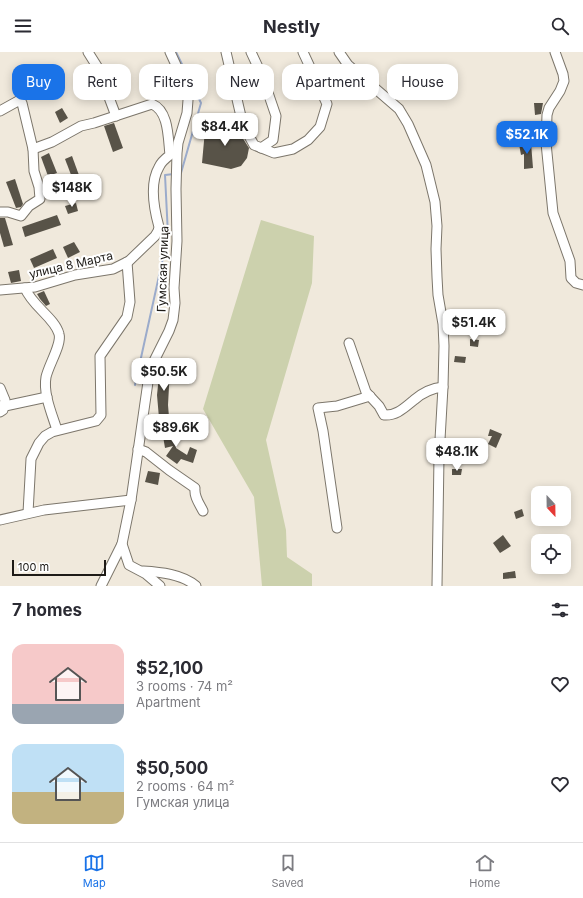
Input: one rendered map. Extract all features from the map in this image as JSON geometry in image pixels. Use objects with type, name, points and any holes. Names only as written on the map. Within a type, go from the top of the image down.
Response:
[{"type":"street","points":[[33,149],[52,142],[81,126],[116,116],[98,68],[88,52]]},
{"type":"street","name":"Гумская улица","points":[[122,544],[131,500],[152,363],[169,331],[173,320],[175,302],[177,153],[178,143],[187,113],[188,100],[186,87],[170,52]]},
{"type":"street","points":[[226,52],[242,125],[254,145],[274,153],[293,149],[308,140],[320,127],[327,104],[303,52]]},
{"type":"street","points":[[252,52],[276,116],[273,140],[261,148]]},
{"type":"street","points":[[339,52],[348,66],[399,110],[408,124],[426,165],[435,202],[437,226],[436,249],[438,295],[443,324],[443,387],[439,457],[437,586]]},
{"type":"street","points":[[555,52],[564,81],[560,91],[549,108],[547,115],[546,143],[553,213],[570,261],[571,278],[576,283],[583,285]]},
{"type":"street","points":[[0,111],[18,101],[22,103],[33,149],[34,171],[39,187],[40,199],[29,206],[20,216],[8,212],[0,212]]},
{"type":"street","name":"улица 8 Марта","points":[[0,290],[46,285],[75,275],[105,271],[127,262],[155,236],[159,227],[154,199],[154,185],[158,167],[170,155],[166,124],[162,112],[158,106],[152,104],[116,116]]},
{"type":"street","points":[[28,513],[31,459],[39,443],[45,436],[57,430],[96,421],[100,415],[100,356],[127,318],[130,302],[127,262]]},
{"type":"street","points":[[25,288],[29,298],[56,327],[60,336],[60,341],[46,379],[47,397],[57,430]]},
{"type":"street","points":[[349,343],[366,392],[384,415],[396,414],[425,393],[443,387]]},
{"type":"street","points":[[0,388],[5,400],[2,409]]},
{"type":"street","points":[[337,528],[323,431],[318,408],[337,406],[370,396]]},
{"type":"street","points":[[2,409],[47,397]]},
{"type":"street","points":[[138,449],[146,452],[195,488],[196,499],[203,511]]},
{"type":"street","points":[[0,520],[44,510],[131,500]]},
{"type":"street","points":[[101,586],[122,544]]},
{"type":"street","points":[[122,544],[130,565]]},
{"type":"street","points":[[112,562],[122,562],[130,565],[140,570],[160,586]]},
{"type":"street","points":[[140,570],[164,573],[182,578],[192,582],[196,586]]},
{"type":"green space","points":[[261,220],[314,236],[312,283],[266,440],[286,530],[287,557],[312,574],[312,586],[262,586],[254,497],[203,409]]},
{"type":"building","points":[[534,103],[543,103],[541,114],[535,115]]},
{"type":"building","points":[[62,108],[68,118],[60,123],[55,112]]},
{"type":"building","points":[[221,122],[237,124],[242,137],[249,148],[247,158],[241,166],[231,169],[202,163],[205,130],[220,131]]},
{"type":"building","points":[[114,123],[123,148],[113,152],[104,126]]},
{"type":"building","points":[[531,143],[533,168],[524,169],[524,154],[521,155],[519,144]]},
{"type":"building","points":[[49,153],[57,173],[48,176],[41,157]]},
{"type":"building","points":[[72,156],[80,178],[73,180],[65,159]]},
{"type":"building","points":[[15,179],[23,204],[21,207],[16,208],[6,182]]},
{"type":"building","points":[[76,203],[78,211],[68,214],[65,206]]},
{"type":"building","points":[[57,215],[61,225],[25,237],[22,227]]},
{"type":"building","points":[[0,218],[5,218],[13,245],[4,247],[0,233]]},
{"type":"building","points":[[74,242],[80,252],[68,258],[63,247]]},
{"type":"building","points":[[53,249],[57,258],[34,268],[30,259]]},
{"type":"building","points":[[19,270],[21,281],[11,283],[8,272]]},
{"type":"building","points":[[44,291],[50,304],[46,306],[37,294]]},
{"type":"building","points":[[470,339],[479,340],[478,347],[470,346]]},
{"type":"building","points":[[455,356],[466,357],[465,363],[454,362]]},
{"type":"building","points":[[160,367],[170,368],[168,405],[169,417],[159,418],[157,395]]},
{"type":"building","points":[[169,426],[170,439],[175,438],[176,448],[187,455],[190,447],[197,450],[193,463],[181,459],[177,464],[166,456],[173,446],[165,448],[163,436],[160,436],[159,428]]},
{"type":"building","points":[[490,429],[502,434],[496,448],[488,444],[492,436],[488,436]]},
{"type":"building","points":[[452,469],[462,469],[461,475],[452,475]]},
{"type":"building","points":[[148,471],[160,473],[158,485],[145,482]]},
{"type":"building","points":[[522,509],[524,516],[516,519],[514,512]]},
{"type":"building","points":[[503,535],[511,546],[500,553],[493,543]]},
{"type":"building","points":[[515,571],[516,578],[503,579],[503,573]]},
{"type":"waterway","points":[[176,52],[201,103],[181,173],[178,173]]},
{"type":"waterway","points":[[135,385],[168,235],[165,175],[174,174]]}]
